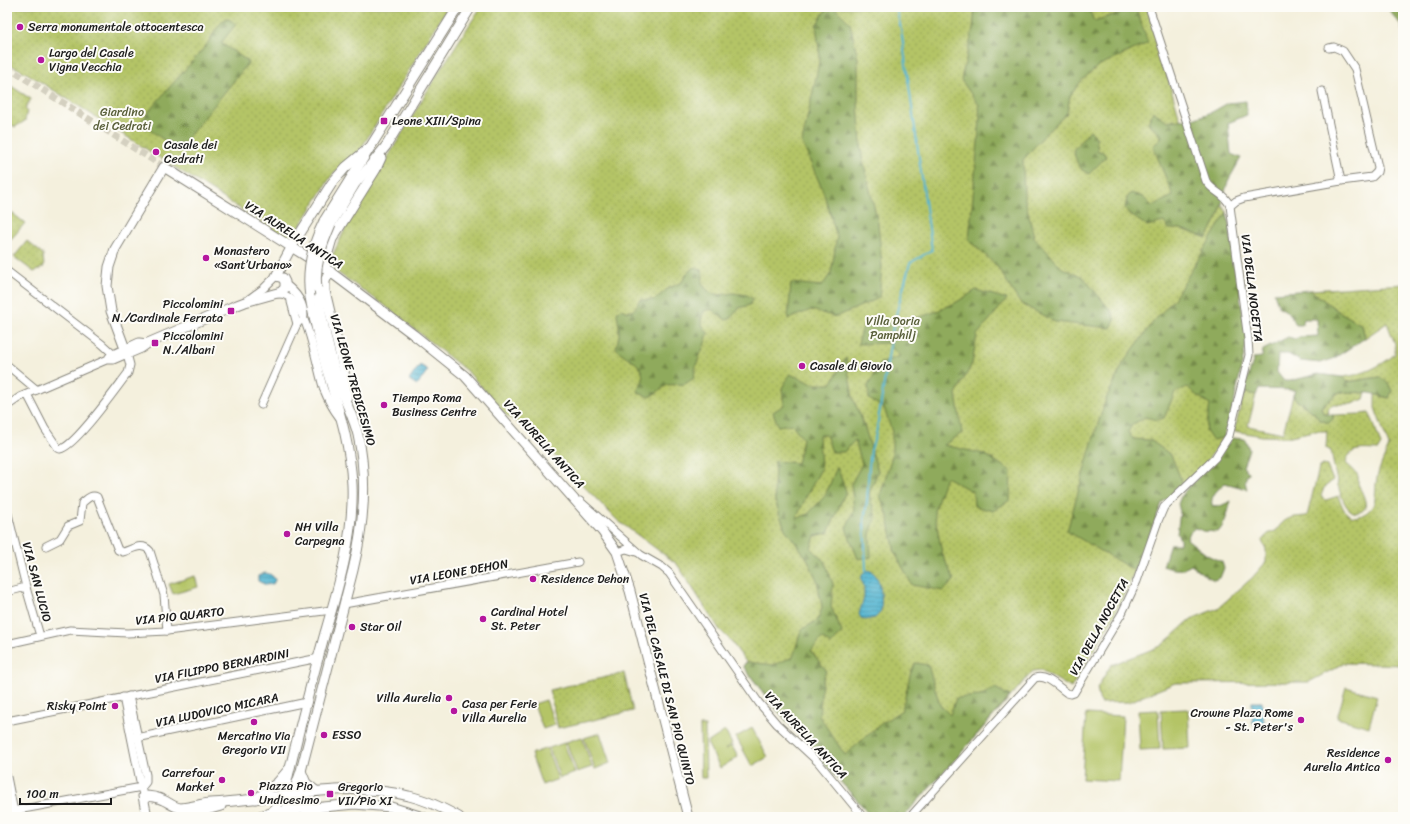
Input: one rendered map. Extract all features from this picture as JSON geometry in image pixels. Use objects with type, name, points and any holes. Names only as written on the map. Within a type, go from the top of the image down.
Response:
[{"type":"main road","name":"VIA LEONE TREDICESIMO","points":[[284,814],[294,794],[301,770],[358,551],[364,503],[361,453],[356,426],[339,384],[320,306],[317,288],[317,270],[320,252],[328,223],[369,148],[458,7]]},
{"type":"main road","name":"VIA LEONE TREDICESIMO","points":[[270,815],[282,795],[290,768],[345,559],[351,524],[351,471],[348,446],[326,365],[310,297],[308,280],[310,260],[317,235],[328,223],[355,184],[386,146],[471,7]]},
{"type":"main road","points":[[347,405],[344,371],[325,291],[325,281],[328,270],[327,256],[332,239],[376,169],[386,146]]},
{"type":"main road","points":[[126,351],[141,348],[148,343],[245,302],[278,294],[283,290],[286,284],[283,278],[276,276],[292,246],[335,180],[346,167],[369,148]]},
{"type":"main road","name":"VIA AURELIA ANTICA","points":[[126,351],[111,311],[107,286],[109,267],[115,249],[164,167],[328,270],[414,334],[468,378],[566,490]]},
{"type":"main road","name":"VIA DEL CASALE DI SAN PIO QUINTO","points":[[566,490],[602,531],[617,552],[630,591],[688,817]]},
{"type":"main road","points":[[255,799],[274,785],[290,768]]},
{"type":"main road","points":[[301,770],[306,783],[316,791]]},
{"type":"main road","points":[[142,791],[179,808],[316,791],[356,788],[393,792],[428,802],[459,817]]},
{"type":"main road","points":[[142,791],[146,817]]},
{"type":"main road","points":[[182,817],[210,810],[228,803]]},
{"type":"main road","points":[[257,817],[343,804],[374,805],[401,810],[423,817]]},
{"type":"main road","points":[[308,817],[317,808]]},
{"type":"street","points":[[1149,7],[1206,181],[1210,187],[1226,198],[1230,206],[1236,201],[1244,198],[1341,180],[1372,176],[1377,172],[1378,167],[1355,69],[1343,51],[1334,47],[1329,48]]},
{"type":"street","points":[[1322,91],[1341,180]]},
{"type":"street","name":"VIA DELLA NOCETTA","points":[[910,817],[1035,678],[1040,676],[1067,693],[1074,693],[1125,607],[1137,581],[1164,507],[1215,458],[1229,436],[1249,355],[1230,206]]},
{"type":"street","points":[[7,271],[113,354]]},
{"type":"street","points":[[245,302],[264,288],[276,276]]},
{"type":"street","points":[[286,284],[300,301],[327,398],[343,424]]},
{"type":"street","points":[[278,294],[285,295],[289,298],[304,318]]},
{"type":"street","points":[[289,298],[297,324]]},
{"type":"street","points":[[262,405],[297,324],[304,318]]},
{"type":"street","points":[[7,406],[20,397],[106,360],[113,354],[126,351]]},
{"type":"street","points":[[106,360],[113,360],[126,351]]},
{"type":"street","points":[[27,394],[45,429],[58,448],[60,450],[63,449],[77,437],[128,372],[130,366],[126,351]]},
{"type":"street","points":[[7,366],[37,390]]},
{"type":"street","points":[[7,399],[20,397]]},
{"type":"street","name":"VIA AURELIA ANTICA","points":[[566,490],[641,555],[662,567],[672,576],[759,703],[777,724],[818,762],[863,817]]},
{"type":"street","points":[[46,546],[60,539],[68,526],[80,521],[82,503],[89,497],[97,497],[118,550],[123,552],[140,546],[146,547],[150,551],[164,595],[167,631]]},
{"type":"street","name":"VIA SAN LUCIO","points":[[7,510],[40,636]]},
{"type":"street","points":[[617,552],[626,549],[641,555]]},
{"type":"street","name":"VIA LEONE DEHON","points":[[344,604],[578,562]]},
{"type":"street","points":[[7,592],[26,587]]},
{"type":"street","name":"VIA PIO QUARTO","points":[[7,644],[70,630],[127,632],[167,631],[274,616],[332,610]]},
{"type":"street","name":"VIA FILIPPO BERNARDINI","points":[[7,721],[319,658]]},
{"type":"street","points":[[7,777],[12,813],[133,788],[142,791],[135,739],[126,696]]},
{"type":"street","name":"VIA LUDOVICO MICARA","points":[[135,739],[307,702]]},
{"type":"green space","name":"Giardino dei Cedrati","points":[[7,7],[448,7],[360,150],[332,175],[291,241],[28,74],[7,63]]},
{"type":"green space","name":"Villa Doria Pamphilj","points":[[481,7],[1147,7],[1178,112],[1207,201],[1221,203],[1227,212],[1241,294],[1224,438],[1203,466],[1162,503],[1135,571],[1114,616],[1071,688],[1041,670],[1033,671],[903,817],[872,817],[774,707],[743,666],[746,662],[730,640],[719,629],[677,564],[617,520],[536,435],[506,415],[469,373],[384,305],[331,268],[333,254],[346,227],[438,73]]},
{"type":"green space","points":[[828,7],[834,7],[850,23],[858,59],[858,103],[862,157],[878,223],[882,267],[879,298],[836,317],[811,310],[788,319],[791,283],[822,286],[831,273],[837,237],[823,191],[802,143],[820,58],[816,25]]},
{"type":"green space","points":[[975,7],[1088,7],[1094,21],[1136,8],[1148,43],[1098,66],[1081,81],[1070,96],[1067,113],[1047,132],[1023,160],[1024,195],[1034,237],[1062,268],[1083,277],[1112,312],[1115,320],[1111,328],[1055,322],[1020,303],[997,266],[969,240],[980,120],[979,105],[961,80],[973,29]]},
{"type":"green space","points":[[1356,7],[1403,7],[1403,35],[1401,25],[1387,8]]},
{"type":"green space","points":[[227,18],[236,24],[221,43],[249,62],[178,150],[140,123],[205,47],[217,27]]},
{"type":"green space","points":[[8,84],[31,99],[25,108],[27,111],[25,121],[15,127],[7,122],[7,108],[12,98],[7,95]]},
{"type":"green space","points":[[1246,101],[1247,115],[1228,123],[1231,154],[1241,158],[1228,181],[1219,215],[1207,238],[1181,229],[1169,229],[1164,222],[1147,226],[1129,214],[1125,208],[1127,198],[1131,193],[1143,197],[1152,206],[1173,196],[1153,146],[1161,138],[1157,131],[1148,123],[1153,111],[1167,121],[1193,119],[1212,112],[1228,103]]},
{"type":"green space","points":[[1090,130],[1096,137],[1098,151],[1103,152],[1106,157],[1089,174],[1080,167],[1073,150]]},
{"type":"green space","points":[[7,209],[25,223],[7,244]]},
{"type":"green space","points":[[1227,212],[1247,340],[1234,403],[1224,438],[1212,440],[1206,431],[1210,404],[1197,396],[1188,387],[1175,392],[1164,418],[1157,420],[1145,417],[1132,425],[1128,432],[1133,439],[1150,440],[1171,455],[1183,484],[1162,503],[1135,571],[1067,531],[1106,399],[1124,362],[1154,321],[1174,299]]},
{"type":"green space","points":[[27,241],[43,254],[44,267],[34,272],[14,257]]},
{"type":"green space","points":[[694,267],[701,269],[703,276],[702,283],[711,293],[719,295],[733,293],[747,295],[753,299],[750,305],[739,308],[730,319],[726,320],[711,309],[704,311],[702,323],[708,333],[696,366],[694,378],[685,384],[667,385],[649,397],[639,393],[638,389],[643,380],[640,368],[616,348],[619,336],[618,311],[621,309],[628,312],[635,309],[640,300],[654,300],[669,288],[682,282],[688,272]]},
{"type":"green space","points":[[1403,284],[1403,665],[1345,663],[1309,682],[1175,683],[1129,702],[1100,703],[1097,688],[1111,665],[1161,646],[1191,619],[1218,608],[1252,578],[1266,562],[1266,549],[1262,541],[1265,537],[1276,531],[1286,520],[1307,516],[1319,468],[1323,465],[1327,466],[1333,480],[1324,488],[1321,496],[1326,500],[1338,496],[1342,506],[1349,515],[1360,516],[1370,509],[1375,500],[1378,474],[1389,446],[1375,408],[1375,394],[1388,398],[1380,377],[1347,382],[1342,377],[1370,370],[1383,363],[1395,354],[1395,344],[1387,323],[1365,338],[1362,325],[1338,311],[1310,290]]},
{"type":"green space","points":[[976,290],[1007,299],[977,335],[972,364],[956,394],[962,433],[944,445],[984,454],[1011,471],[1010,500],[993,511],[974,506],[973,492],[946,477],[934,511],[942,553],[954,581],[943,591],[912,585],[895,553],[888,516],[880,496],[892,456],[892,432],[884,408],[869,399],[868,386],[880,363],[900,356],[887,343],[858,344],[863,326],[895,322],[926,315],[954,304]]},
{"type":"green space","points":[[1310,290],[1338,311],[1362,325],[1365,338],[1333,359],[1320,363],[1300,361],[1288,354],[1278,354],[1277,372],[1284,381],[1290,381],[1318,374],[1342,377],[1347,382],[1380,377],[1388,383],[1392,391],[1389,398],[1370,393],[1339,392],[1321,407],[1323,413],[1333,415],[1333,419],[1329,423],[1320,420],[1313,412],[1295,399],[1293,395],[1295,390],[1259,389],[1256,395],[1246,393],[1244,390],[1254,358],[1262,357],[1263,350],[1288,337],[1295,339],[1300,337],[1318,336],[1317,319],[1304,319],[1302,325],[1296,325],[1288,312],[1279,307],[1274,293]]},
{"type":"green space","points":[[846,358],[853,398],[864,425],[878,471],[869,494],[876,517],[870,534],[871,557],[858,559],[846,528],[854,510],[851,484],[862,464],[855,440],[844,452],[832,452],[826,435],[819,435],[821,469],[796,519],[808,514],[825,496],[837,467],[846,491],[828,533],[815,536],[811,549],[825,562],[833,584],[831,607],[842,632],[831,645],[822,638],[811,651],[826,670],[822,683],[819,716],[845,755],[882,723],[902,710],[910,675],[915,663],[928,665],[940,705],[950,715],[956,698],[980,696],[995,688],[1010,696],[903,817],[872,817],[774,707],[743,666],[747,662],[773,665],[793,657],[801,630],[818,620],[822,607],[817,580],[807,558],[785,529],[775,501],[774,489],[775,461],[797,463],[803,439],[792,424],[778,426],[773,412],[784,405],[782,388],[790,374],[813,384],[831,384]]},
{"type":"green space","points":[[1339,392],[1366,392],[1364,399],[1352,404],[1333,404],[1328,409],[1329,413],[1323,413],[1321,407]]},
{"type":"green space","points":[[1246,393],[1256,395],[1248,426],[1283,433],[1293,395],[1295,399],[1313,412],[1320,420],[1329,422],[1333,419],[1333,415],[1369,413],[1381,445],[1378,450],[1354,451],[1350,454],[1346,463],[1358,475],[1358,483],[1365,502],[1364,509],[1362,511],[1354,512],[1348,508],[1343,500],[1336,478],[1331,451],[1326,448],[1327,431],[1313,431],[1287,437],[1262,436],[1234,431],[1243,397]]},
{"type":"green space","points":[[1232,438],[1245,439],[1249,449],[1243,467],[1250,473],[1246,480],[1247,489],[1225,483],[1215,493],[1212,499],[1212,505],[1218,507],[1231,501],[1221,529],[1218,532],[1203,531],[1195,528],[1190,532],[1187,539],[1207,555],[1222,562],[1224,568],[1220,578],[1214,580],[1191,565],[1185,568],[1177,569],[1163,566],[1170,544],[1180,544],[1180,539],[1177,534],[1180,512],[1178,504],[1182,494],[1226,447]]},
{"type":"green space","points":[[195,576],[198,587],[173,594],[169,584]]},
{"type":"green space","points":[[624,673],[633,711],[558,728],[549,690]]},
{"type":"green space","points":[[1346,687],[1377,696],[1369,727],[1337,718]]},
{"type":"green space","points":[[546,700],[555,725],[543,729],[534,704]]},
{"type":"green space","points":[[1188,709],[1190,748],[1163,749],[1161,710]]},
{"type":"green space","points":[[1158,710],[1160,749],[1140,750],[1138,711]]},
{"type":"green space","points":[[1086,714],[1123,716],[1119,781],[1082,779]]},
{"type":"green space","points":[[700,726],[705,726],[706,778],[701,778]]},
{"type":"green space","points":[[752,728],[768,757],[752,766],[736,737]]},
{"type":"green space","points":[[725,731],[732,744],[725,749],[732,746],[738,757],[720,768],[707,743]]},
{"type":"green space","points":[[600,733],[610,763],[595,769],[584,738]]},
{"type":"green space","points":[[582,737],[592,767],[577,772],[566,742]]},
{"type":"green space","points":[[564,743],[575,773],[560,778],[549,748]]},
{"type":"green space","points":[[547,748],[558,779],[542,785],[531,754]]},
{"type":"water","points":[[420,365],[428,370],[417,385],[409,380]]},
{"type":"water","points":[[868,570],[873,572],[879,581],[881,611],[875,618],[865,620],[861,618],[859,614],[864,598],[864,586],[861,579],[863,573]]},
{"type":"water","points":[[265,573],[270,574],[273,577],[275,580],[273,584],[266,585],[258,581],[258,576]]},
{"type":"water","points":[[1252,702],[1262,702],[1264,723],[1253,724]]},
{"type":"waterway","points":[[866,571],[864,521],[869,466],[871,450],[876,434],[893,326],[910,263],[932,250],[901,29],[896,7]]},
{"type":"tunnel","points":[[7,67],[164,167]]},
{"type":"place","name":"Serra monumentale ottocentesca","points":[[20,27]]},
{"type":"place","name":"Largo del Casale Vigna Vecchia","points":[[41,60]]},
{"type":"place","name":"Leone XIII/Spina","points":[[384,121]]},
{"type":"place","name":"Casale dei Cedrati","points":[[156,152]]},
{"type":"place","name":"Monastero «Sant’Urbano»","points":[[206,258]]},
{"type":"place","name":"Piccolomini N./Cardinale Ferrata","points":[[231,311]]},
{"type":"place","name":"Piccolomini N./Albani","points":[[155,343]]},
{"type":"place","name":"Casale di Giovio","points":[[802,366]]},
{"type":"place","name":"Tiempo Roma Business Centre","points":[[384,405]]},
{"type":"place","name":"NH Villa Carpegna","points":[[287,534]]},
{"type":"place","name":"Residence Dehon","points":[[533,579]]},
{"type":"place","name":"Cardinal Hotel St. Peter","points":[[483,619]]},
{"type":"place","name":"Star Oil","points":[[352,627]]},
{"type":"place","name":"Villa Aurelia","points":[[449,698]]},
{"type":"place","name":"Risky Point","points":[[115,706]]},
{"type":"place","name":"Casa per Ferie Villa Aurelia","points":[[454,711]]},
{"type":"place","name":"Crowne Plaza Rome - St. Peter's","points":[[1301,720]]},
{"type":"place","name":"Mercatino Via Gregorio VII","points":[[254,722]]},
{"type":"place","name":"ESSO","points":[[324,735]]},
{"type":"place","name":"Residence Aurelia Antica","points":[[1388,760]]},
{"type":"place","name":"Carrefour Market","points":[[222,780]]},
{"type":"place","name":"Piazza Pio Undicesimo","points":[[251,793]]},
{"type":"place","name":"Gregorio VII/Pio XI","points":[[330,794]]}]
